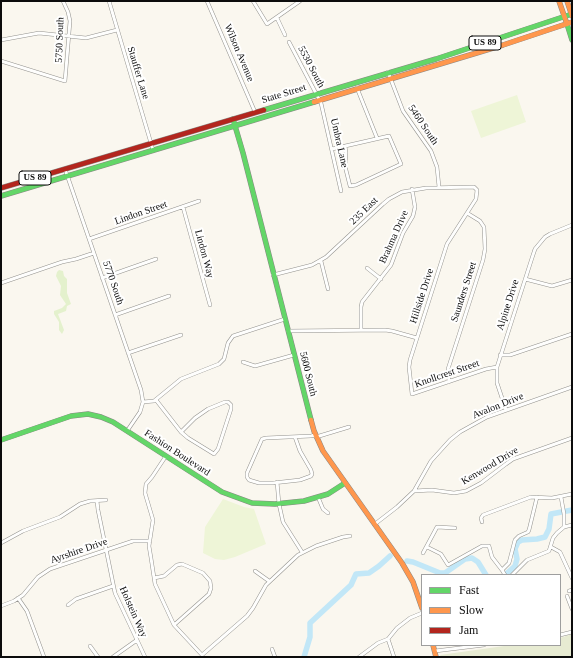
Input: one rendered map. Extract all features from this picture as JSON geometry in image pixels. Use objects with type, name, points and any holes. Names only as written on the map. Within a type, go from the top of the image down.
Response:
[{"type":"main road","points":[[559,1],[572,40]]},
{"type":"main road","points":[[567,1],[572,14]]},
{"type":"main road","name":"State Street","points":[[1,188],[455,53],[572,14]]},
{"type":"main road","name":"State Street","points":[[1,196],[503,45],[572,22]]},
{"type":"main road","name":"5600 South","points":[[233,119],[316,436],[323,451],[408,571],[421,605]]},
{"type":"main road","name":"Fashion Boulevard","points":[[1,440],[80,414],[101,417],[113,422],[230,496],[252,503],[279,504],[304,501],[333,491],[346,483]]},
{"type":"main road","points":[[433,646],[436,657]]},
{"type":"street","name":"5750 South","points":[[1,62],[65,80],[69,37],[69,17],[67,7],[63,1]]},
{"type":"street","name":"Stauffer Lane","points":[[109,1],[154,150]]},
{"type":"street","name":"Wilson Avenue","points":[[207,1],[255,112]]},
{"type":"street","points":[[253,1],[267,24],[300,1]]},
{"type":"street","points":[[276,18],[285,35]]},
{"type":"street","points":[[1,40],[39,33],[86,38],[117,30]]},
{"type":"street","name":"5530 South","points":[[289,42],[320,100]]},
{"type":"street","name":"5460 South","points":[[388,72],[403,111],[431,152],[437,167],[439,187]]},
{"type":"street","points":[[357,88],[377,138]]},
{"type":"street","name":"Umbra Lane","points":[[320,100],[342,191]]},
{"type":"street","points":[[332,149],[344,146],[377,138],[389,136],[401,164],[356,185],[350,186],[345,166],[346,153],[344,146]]},
{"type":"street","name":"5770 South","points":[[65,169],[141,390],[143,402]]},
{"type":"street","name":"235 East","points":[[273,275],[306,267],[332,253],[389,199],[402,192],[412,189],[439,187],[475,188]]},
{"type":"street","name":"Hillside Drive","points":[[288,331],[392,331],[417,338],[447,244],[476,199],[477,190],[475,188]]},
{"type":"street","name":"Brahma Drive","points":[[360,330],[362,302],[391,265],[403,233],[414,216],[415,207],[412,189]]},
{"type":"street","name":"Lindon Street","points":[[89,239],[199,201]]},
{"type":"street","name":"Lindon Way","points":[[183,207],[210,305]]},
{"type":"street","name":"Saunders Street","points":[[449,382],[448,369],[483,260],[485,249],[484,227],[480,221],[467,213]]},
{"type":"street","name":"Alpine Drive","points":[[506,410],[497,383],[497,367],[535,249],[540,242],[550,234],[572,226]]},
{"type":"street","points":[[1,283],[62,262],[94,253]]},
{"type":"street","points":[[102,278],[156,259]]},
{"type":"street","points":[[321,260],[328,289]]},
{"type":"street","points":[[368,268],[381,279]]},
{"type":"street","points":[[525,279],[552,286],[572,280]]},
{"type":"street","points":[[115,315],[169,296]]},
{"type":"street","points":[[127,431],[140,412],[143,402],[151,402],[156,400],[181,379],[219,364],[224,358],[228,343],[233,336],[238,333],[285,319]]},
{"type":"street","points":[[500,355],[510,355],[572,334]]},
{"type":"street","points":[[128,353],[181,335]]},
{"type":"street","name":"Knollcrest Street","points":[[417,338],[409,367],[412,394],[486,369],[497,367]]},
{"type":"street","points":[[243,362],[255,366],[294,355]]},
{"type":"street","name":"Avalon Drive","points":[[375,524],[397,507],[414,491],[431,461],[450,440],[460,432],[478,422],[506,410],[572,387]]},
{"type":"street","points":[[156,400],[181,432],[214,454],[218,449],[231,406],[228,402],[224,402],[202,413],[181,432]]},
{"type":"street","points":[[295,437],[300,451],[312,474],[311,476],[306,479],[259,483],[250,481],[247,478],[262,439],[295,437],[316,436],[349,427]]},
{"type":"street","name":"Kenwood Drive","points":[[414,491],[432,490],[454,493],[466,491],[481,483],[513,459],[572,438]]},
{"type":"street","points":[[166,456],[146,484],[145,493],[153,520],[149,551],[157,590],[174,625],[202,656],[247,616],[253,608],[263,588],[269,581],[302,552],[316,546],[350,536]]},
{"type":"street","points":[[277,482],[279,504],[283,522],[302,552]]},
{"type":"street","points":[[482,522],[481,518],[483,515],[531,497],[561,497],[572,494]]},
{"type":"street","points":[[318,497],[323,509],[328,513]]},
{"type":"street","points":[[427,547],[441,554],[448,565],[486,545],[490,548],[492,558],[504,572],[510,563],[515,540],[529,530],[537,497]]},
{"type":"street","points":[[561,497],[564,527]]},
{"type":"street","points":[[1,544],[23,531],[60,517],[80,504],[106,500]]},
{"type":"street","name":"Holstein Way","points":[[97,501],[116,598],[145,657]]},
{"type":"street","points":[[513,574],[527,560],[547,552],[551,547],[555,535],[564,527],[572,525]]},
{"type":"street","points":[[423,553],[437,527],[455,528]]},
{"type":"street","name":"Ayrshire Drive","points":[[1,606],[18,598],[27,591],[38,577],[47,571],[133,541],[150,541]]},
{"type":"street","points":[[551,547],[560,552],[572,578]]},
{"type":"street","points":[[154,578],[164,576],[180,564],[187,565],[206,575],[210,581],[211,588],[206,598],[174,625]]},
{"type":"street","points":[[255,571],[269,581]]},
{"type":"street","points":[[68,605],[76,599],[113,586]]},
{"type":"street","points":[[568,596],[572,609]]},
{"type":"street","points":[[18,598],[27,611],[44,657]]},
{"type":"street","points":[[359,657],[378,643],[388,639],[405,621],[421,613]]},
{"type":"street","points":[[561,635],[572,632]]},
{"type":"street","points":[[388,639],[394,657]]},
{"type":"street","points":[[113,657],[137,640]]},
{"type":"street","points":[[90,646],[98,657]]},
{"type":"street","points":[[435,652],[457,647],[470,646]]},
{"type":"street","points":[[272,650],[275,657]]},
{"type":"green space","points":[[517,95],[526,122],[481,138],[471,111]]},
{"type":"green space","points":[[59,270],[63,271],[64,276],[67,279],[67,293],[71,304],[67,306],[66,311],[58,314],[64,330],[62,334],[59,330],[59,322],[54,314],[54,311],[62,308],[66,304],[60,295],[61,286],[56,276]]},
{"type":"green space","points":[[223,499],[254,509],[266,544],[224,560],[215,559],[203,553],[205,527]]},
{"type":"green space","points":[[572,634],[572,657],[441,657],[440,655],[504,646],[561,646],[561,638]]},
{"type":"waterway","points":[[506,574],[515,566],[517,559],[515,549],[518,542],[522,540],[545,537],[549,529],[551,514],[572,510]]},
{"type":"waterway","points":[[304,657],[310,637],[310,623],[351,585],[356,574],[369,573],[390,556]]},
{"type":"waterway","points":[[407,561],[440,573],[445,573],[465,559],[472,558],[478,562],[485,574]]},
{"type":"traffic: fast","points":[[264,110],[436,59],[572,14]]},
{"type":"traffic: fast","points":[[567,24],[572,40]]},
{"type":"traffic: fast","points":[[1,196],[314,102]]},
{"type":"traffic: fast","points":[[233,119],[311,420]]},
{"type":"traffic: fast","points":[[1,440],[71,416],[88,414],[113,422],[222,492],[252,503],[275,504],[304,501],[328,494],[345,483]]},
{"type":"traffic: slow","points":[[559,1],[567,24]]},
{"type":"traffic: slow","points":[[567,1],[572,16]]},
{"type":"traffic: slow","points":[[314,102],[503,45],[572,22]]},
{"type":"traffic: slow","points":[[311,420],[323,451],[402,563],[413,582],[421,605]]},
{"type":"traffic: slow","points":[[433,646],[436,657]]},
{"type":"traffic: jam","points":[[1,188],[264,110]]}]
